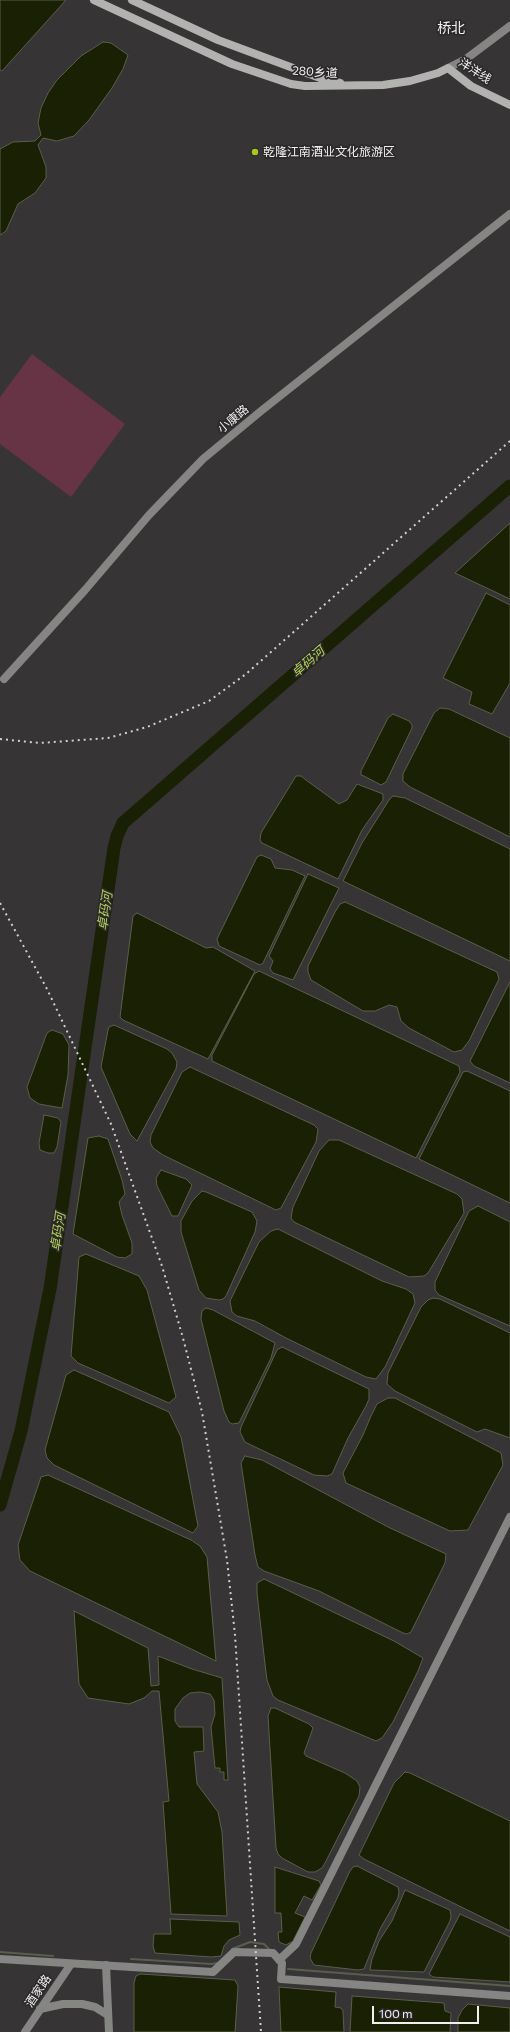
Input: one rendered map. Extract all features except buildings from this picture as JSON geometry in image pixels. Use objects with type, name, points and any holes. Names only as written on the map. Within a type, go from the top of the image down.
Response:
[{"type":"main road","name":"280乡道","points":[[95,0],[232,64],[281,81],[305,86],[384,85],[410,81],[438,73],[448,68]]},
{"type":"main road","points":[[132,0],[218,40],[320,78],[353,86]]},
{"type":"main road","name":"洋洋线","points":[[448,68],[471,86],[510,105]]},
{"type":"street","name":"280乡道","points":[[448,68],[466,59],[510,26]]},
{"type":"street","name":"小康路","points":[[4,678],[85,590],[149,515],[203,460],[261,411],[510,214]]},
{"type":"street","points":[[278,1960],[296,1944],[510,1517]]},
{"type":"street","points":[[0,1959],[212,1972],[234,1952],[273,1953],[282,1963],[281,1979],[510,1996]]},
{"type":"street","name":"酒家路","points":[[25,2032],[71,1964]]},
{"type":"street","points":[[106,1965],[109,2032]]},
{"type":"street","points":[[40,2009],[63,2004],[82,2004],[95,2007],[108,2015]]},
{"type":"shaded area","points":[[0,0],[66,0],[2,71],[0,70]]},
{"type":"shaded area","points":[[103,42],[111,43],[128,55],[123,69],[112,88],[89,120],[74,136],[57,141],[43,138],[38,145],[46,167],[46,178],[35,193],[18,204],[6,231],[0,235],[0,149],[13,142],[35,141],[41,135],[38,123],[41,108],[48,93],[57,80],[81,56]]},
{"type":"shaded area","points":[[32,354],[125,424],[71,497],[0,444],[0,397]]},
{"type":"shaded area","points":[[510,523],[510,599],[455,573]]},
{"type":"shaded area","points":[[486,593],[510,605],[510,683],[492,714],[469,704],[472,692],[443,678]]},
{"type":"shaded area","points":[[440,708],[449,709],[510,738],[510,837],[410,787],[403,781],[403,774],[434,713]]},
{"type":"shaded area","points":[[393,714],[409,721],[412,728],[386,782],[381,785],[361,775],[361,771],[388,718]]},
{"type":"shaded area","points":[[296,776],[301,776],[339,804],[347,800],[357,784],[383,794],[383,800],[362,830],[338,879],[262,843],[260,840],[261,833]]},
{"type":"shaded area","points":[[393,796],[405,798],[510,849],[510,961],[343,881],[362,843]]},
{"type":"shaded area","points":[[261,855],[271,859],[275,868],[292,870],[305,876],[263,963],[260,965],[219,946],[217,939],[257,857]]},
{"type":"shaded area","points":[[308,874],[339,888],[293,980],[273,973],[270,969],[273,961],[269,956]]},
{"type":"shaded area","points":[[345,902],[497,972],[499,979],[469,1041],[462,1050],[454,1052],[409,1028],[401,1021],[397,1007],[389,1005],[375,1011],[363,1011],[311,980],[308,972],[308,966],[335,912],[340,904]]},
{"type":"shaded area","points":[[137,913],[206,948],[213,947],[255,971],[208,1059],[123,1020],[120,1017],[133,916]]},
{"type":"shaded area","points":[[259,971],[459,1066],[460,1072],[416,1158],[212,1061],[212,1055],[254,974]]},
{"type":"shaded area","points":[[510,982],[510,1083],[474,1066],[470,1061]]},
{"type":"shaded area","points":[[114,1025],[167,1049],[172,1053],[177,1062],[176,1069],[137,1141],[130,1134],[101,1067],[108,1030],[109,1027]]},
{"type":"shaded area","points":[[52,1030],[63,1034],[69,1045],[68,1075],[62,1108],[39,1104],[30,1098],[27,1087],[47,1033]]},
{"type":"shaded area","points":[[190,1067],[314,1125],[318,1129],[316,1142],[281,1208],[276,1210],[163,1155],[153,1148],[150,1142],[151,1135],[182,1072]]},
{"type":"shaded area","points":[[467,1071],[510,1091],[510,1203],[419,1159],[463,1072]]},
{"type":"shaded area","points":[[44,1115],[58,1118],[61,1122],[57,1147],[54,1153],[48,1153],[40,1150],[39,1143]]},
{"type":"shaded area","points":[[99,1136],[108,1139],[122,1180],[125,1194],[119,1202],[132,1243],[132,1254],[125,1258],[117,1257],[73,1234],[88,1138]]},
{"type":"shaded area","points":[[329,1140],[339,1140],[457,1194],[462,1199],[464,1213],[428,1273],[424,1276],[409,1277],[294,1222],[291,1218],[293,1207],[319,1151]]},
{"type":"shaded area","points":[[161,1170],[186,1179],[192,1185],[178,1216],[172,1216],[157,1186],[156,1178]]},
{"type":"shaded area","points":[[202,1191],[252,1212],[257,1221],[255,1232],[226,1296],[219,1300],[206,1298],[199,1290],[181,1232],[181,1221],[192,1201]]},
{"type":"shaded area","points":[[478,1206],[510,1222],[510,1326],[439,1295],[435,1290],[435,1282],[469,1211]]},
{"type":"shaded area","points":[[278,1229],[382,1281],[406,1289],[413,1294],[415,1303],[385,1367],[376,1379],[366,1377],[286,1338],[255,1321],[237,1316],[232,1312],[230,1301],[259,1242],[271,1231]]},
{"type":"shaded area","points":[[86,1254],[139,1276],[147,1290],[176,1397],[169,1403],[78,1363],[71,1356],[79,1257]]},
{"type":"shaded area","points":[[433,1298],[440,1299],[510,1333],[510,1438],[485,1429],[477,1432],[395,1391],[387,1384],[388,1373],[421,1307],[428,1300]]},
{"type":"shaded area","points":[[206,1308],[213,1310],[275,1343],[271,1358],[239,1423],[232,1424],[229,1422],[224,1411],[201,1319],[202,1311]]},
{"type":"shaded area","points":[[282,1347],[369,1389],[369,1399],[366,1406],[348,1438],[332,1474],[327,1476],[314,1475],[245,1442],[240,1432],[277,1350]]},
{"type":"shaded area","points":[[74,1370],[169,1412],[181,1437],[198,1526],[193,1533],[54,1465],[47,1458],[45,1450],[66,1375]]},
{"type":"shaded area","points":[[388,1398],[395,1398],[501,1453],[503,1465],[468,1530],[450,1531],[346,1483],[343,1473],[371,1416],[377,1404]]},
{"type":"shaded area","points":[[245,1456],[262,1460],[388,1527],[446,1554],[445,1563],[411,1632],[407,1634],[403,1633],[319,1591],[264,1571],[258,1567],[241,1463]]},
{"type":"shaded area","points":[[48,1475],[191,1540],[200,1546],[207,1557],[216,1661],[30,1571],[20,1560],[18,1545],[41,1477]]},
{"type":"shaded area","points":[[264,1579],[394,1641],[423,1658],[393,1722],[382,1738],[376,1741],[278,1700],[273,1696],[267,1680],[257,1593],[257,1583]]},
{"type":"shaded area","points":[[74,1611],[148,1648],[151,1686],[159,1685],[158,1656],[192,1669],[222,1678],[228,1780],[224,1780],[224,1772],[220,1772],[220,1768],[215,1768],[211,1727],[215,1714],[214,1700],[210,1694],[200,1692],[190,1693],[183,1698],[175,1709],[175,1721],[179,1727],[203,1727],[204,1751],[194,1752],[197,1784],[218,1812],[222,1832],[227,1916],[171,1914],[163,1802],[169,1801],[159,1691],[152,1691],[144,1698],[129,1704],[88,1698],[79,1684]]},
{"type":"shaded area","points":[[271,1708],[275,1708],[309,1724],[313,1728],[304,1753],[306,1756],[345,1773],[357,1781],[360,1787],[359,1796],[325,1863],[322,1868],[315,1872],[308,1872],[282,1858],[278,1854],[276,1848],[268,1716]]},
{"type":"shaded area","points":[[405,1772],[410,1773],[510,1821],[510,1931],[364,1859],[359,1855],[394,1783]]},
{"type":"shaded area","points":[[357,1866],[398,1887],[398,1898],[380,1929],[364,1969],[358,1970],[314,1965],[310,1958],[311,1953],[350,1871],[353,1867]]},
{"type":"shaded area","points":[[275,1867],[319,1881],[321,1885],[312,1900],[304,1896],[295,1913],[305,1917],[293,1941],[286,1945],[279,1942],[278,1932],[282,1932],[281,1913],[275,1913]]},
{"type":"shaded area","points":[[405,1890],[450,1910],[450,1921],[424,1972],[370,1970],[372,1959],[379,1941],[392,1921]]},
{"type":"shaded area","points":[[460,1914],[510,1937],[510,1982],[433,1977],[429,1974]]},
{"type":"shaded area","points":[[170,1919],[239,1922],[240,1935],[229,1940],[224,1946],[221,1956],[211,1957],[155,1953],[153,1946],[154,1934],[171,1934]]},
{"type":"shaded area","points":[[140,1974],[235,1980],[238,1986],[235,2032],[134,2032],[134,1983],[136,1976]]},
{"type":"shaded area","points":[[279,1987],[336,1992],[335,2007],[341,2008],[343,2011],[344,2032],[281,2032]]},
{"type":"shaded area","points":[[352,1996],[444,2003],[445,2011],[451,2013],[450,2032],[350,2032]]},
{"type":"shaded area","points":[[468,2004],[510,2008],[510,2032],[458,2032],[458,2018],[462,2010]]},
{"type":"waterway","name":"卓码河","points":[[0,1505],[21,1431],[50,1289],[114,848],[117,836],[123,823],[510,486]]},
{"type":"waterway","points":[[232,1949],[250,1942],[264,1944],[271,1951]]},
{"type":"waterway","points":[[0,1952],[53,1956]]},
{"type":"waterway","points":[[131,1959],[212,1964],[217,1963]]},
{"type":"waterway","points":[[288,1969],[510,1986]]},
{"type":"railway","points":[[0,739],[40,743],[108,738],[147,727],[209,701],[246,674],[510,441]]},
{"type":"railway","points":[[0,903],[47,989],[111,1124],[162,1266],[183,1338],[202,1412],[227,1560],[235,1635],[261,2032]]},
{"type":"place","name":"乾隆江南酒业文化旅游区","points":[[255,152]]},
{"type":"district","name":"桥北","points":[[451,28]]}]
